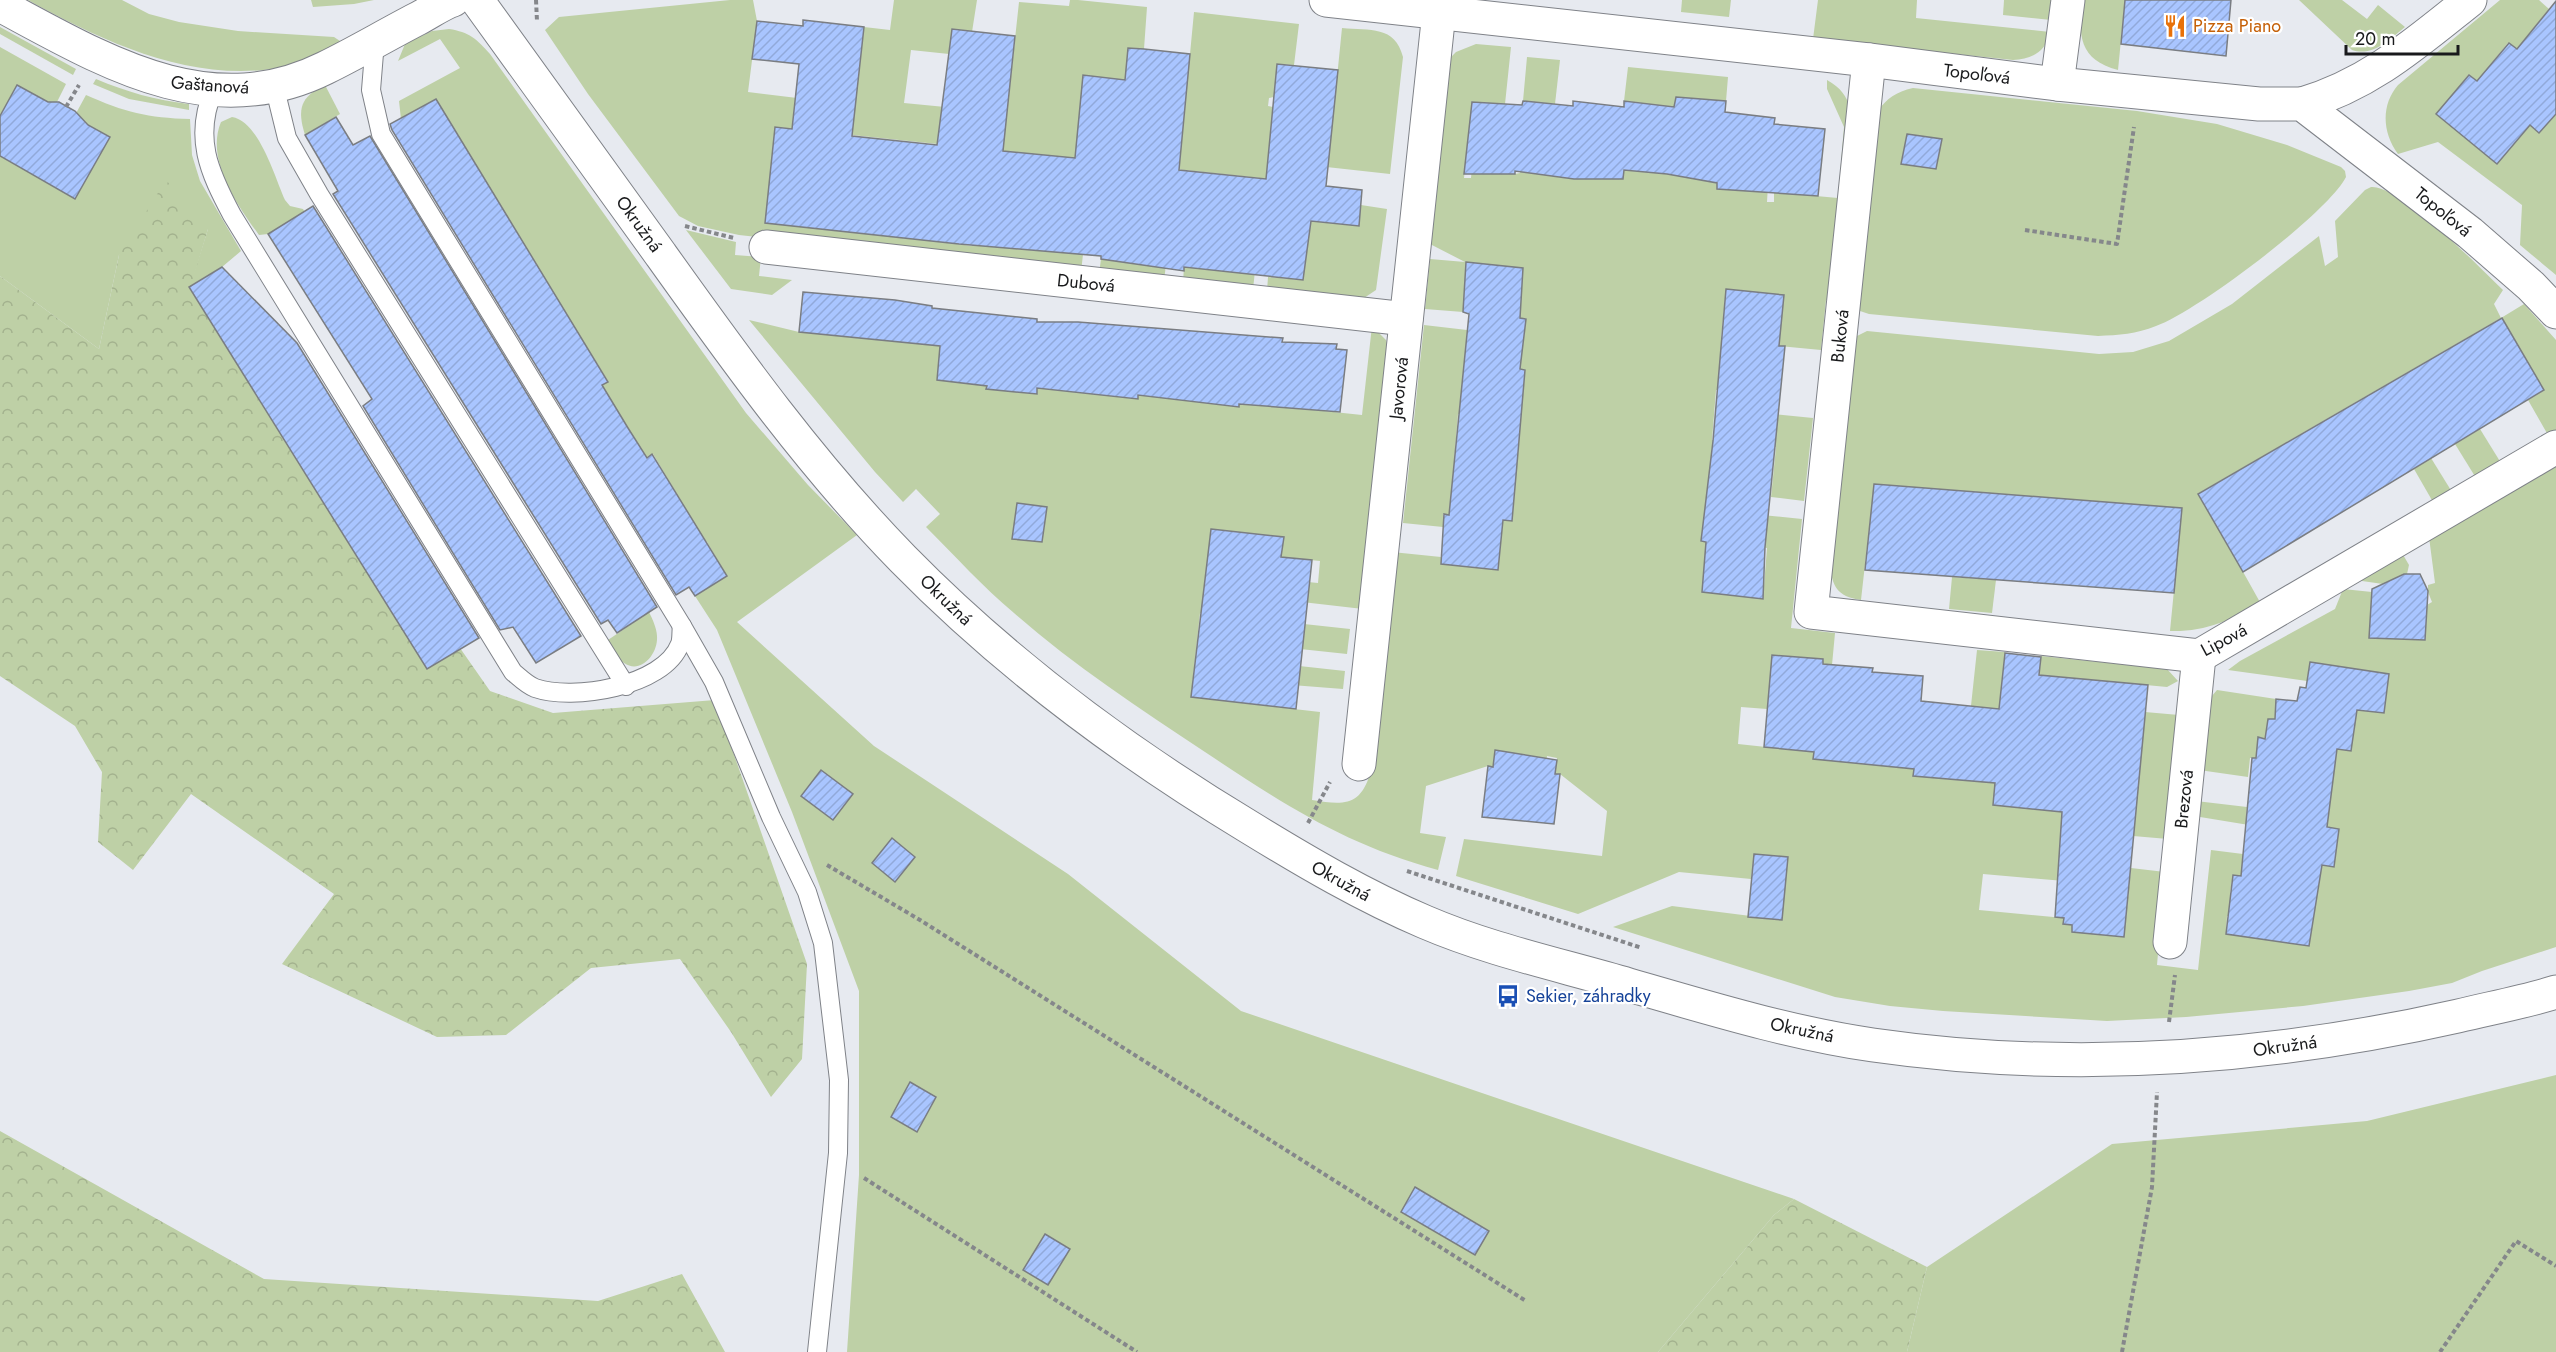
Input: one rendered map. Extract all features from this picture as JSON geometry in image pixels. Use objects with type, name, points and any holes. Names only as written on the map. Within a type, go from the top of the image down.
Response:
[{"type":"street","name":"Gaštanová","points":[[0,5],[124,69],[155,80],[241,90],[274,85],[324,69],[453,0]]},
{"type":"street","name":"Okružná","points":[[477,0],[783,422],[879,532],[975,628],[1062,701],[1139,757],[1215,807],[1372,898],[1431,925],[1480,942],[1704,1006],[1798,1031],[1870,1044],[1952,1054],[2056,1059],[2159,1058],[2278,1049],[2400,1029],[2556,992]]},
{"type":"street","name":"Topoľová","points":[[1326,0],[1869,60],[2058,84],[2259,104],[2302,104],[2470,233],[2556,312]]},
{"type":"street","points":[[2058,84],[2068,0]]},
{"type":"street","points":[[2302,104],[2361,81],[2391,62],[2470,0]]},
{"type":"street","name":"Javorová","points":[[1359,764],[1439,12]]},
{"type":"street","name":"Buková","points":[[1811,612],[1869,60]]},
{"type":"street","name":"Dubová","points":[[766,247],[1406,319]]},
{"type":"street","name":"Lipová","points":[[1811,612],[2199,656],[2556,447]]},
{"type":"street","name":"Brezová","points":[[2173,955],[2199,656]]},
{"type":"lane","points":[[375,41],[371,90],[381,134],[714,682],[783,844],[807,892],[823,943],[839,1080],[838,1153],[817,1352]]},
{"type":"lane","points":[[274,85],[287,138],[319,194],[626,686]]},
{"type":"lane","points":[[214,88],[207,105],[204,141],[208,165],[216,185],[243,233],[513,672],[532,687],[556,694],[626,686],[671,659],[680,644],[682,626]]},
{"type":"path","points":[[66,107],[79,85]]},
{"type":"path","points":[[2025,230],[2117,244],[2135,122]]},
{"type":"path","points":[[680,225],[766,247]]},
{"type":"path","points":[[1310,819],[1324,794]]},
{"type":"path","points":[[783,844],[835,869],[920,920],[1526,1301]]},
{"type":"path","points":[[1399,869],[1642,948]]},
{"type":"path","points":[[2170,1017],[2173,955]]},
{"type":"path","points":[[2122,1352],[2152,1188],[2159,1058]]},
{"type":"path","points":[[838,1153],[867,1181],[1137,1352]]},
{"type":"path","points":[[2440,1352],[2516,1241],[2556,1266]]},
{"type":"green space","points":[[28,0],[122,0],[149,14],[179,22],[238,31],[334,37],[341,44],[303,61],[273,69],[232,71],[201,68],[141,53],[83,29]]},
{"type":"green space","points":[[311,0],[374,0],[313,7]]},
{"type":"green space","points":[[730,0],[753,0],[757,21],[748,92],[855,105],[864,27],[890,30],[894,0],[977,0],[972,32],[952,29],[949,54],[911,50],[904,103],[1007,113],[1019,2],[1069,6],[1070,0],[1078,0],[1147,7],[1144,49],[1125,80],[1083,76],[1079,118],[1190,54],[1194,12],[1299,24],[1294,65],[1277,64],[1274,97],[1269,98],[1268,106],[1273,107],[1330,147],[1342,28],[1380,32],[1394,39],[1403,57],[1390,174],[1281,162],[1279,180],[776,127],[933,241],[972,246],[977,185],[1023,192],[1017,249],[1054,252],[1086,228],[1081,272],[739,235],[698,226],[679,216],[588,94],[545,30],[559,17]]},
{"type":"green space","points":[[1682,0],[1731,0],[1729,17],[1681,12]]},
{"type":"green space","points":[[1818,0],[1917,0],[1916,18],[2050,32],[2045,45],[2037,53],[2013,60],[1813,39]]},
{"type":"green space","points":[[2004,0],[2053,0],[2051,20],[2003,15]]},
{"type":"green space","points":[[2082,0],[2125,0],[2118,70],[2105,66],[2088,53],[2081,35]]},
{"type":"green space","points":[[2299,0],[2342,0],[2367,19],[2378,5],[2405,27],[2381,46],[2360,52],[2352,50]]},
{"type":"green space","points":[[2500,0],[2539,0],[2549,9],[2517,49],[2508,43],[2477,81],[2469,75],[2436,114],[2521,118],[2539,133],[2556,114],[2556,275],[2520,245],[2522,205],[2438,142],[2398,154],[2386,128],[2386,110],[2392,93],[2398,85]]},
{"type":"green space","points":[[0,27],[76,69],[73,75],[0,34]]},
{"type":"green space","points":[[449,29],[472,37],[490,54],[746,413],[808,485],[857,535],[737,622],[874,746],[1068,874],[1241,1011],[1794,1199],[1774,1215],[1658,1352],[847,1352],[859,1175],[859,991],[792,812],[717,630],[695,596],[727,576],[707,542],[691,529],[696,526],[653,454],[647,458],[601,385],[608,381],[573,325],[401,119],[399,101],[460,68],[440,39],[398,61],[405,44],[432,31]]},
{"type":"green space","points":[[1476,44],[1511,47],[1505,104],[1472,102],[1464,178],[1471,178],[1472,167],[1515,174],[1520,173],[1521,167],[1566,172],[1566,178],[1623,179],[1624,170],[1719,168],[1717,189],[1768,185],[1767,202],[1774,202],[1774,192],[1838,198],[1844,127],[1827,89],[1827,80],[1845,96],[1851,110],[1833,300],[1826,300],[1821,350],[1779,346],[1783,295],[1726,289],[1721,339],[1726,340],[1722,390],[1716,390],[1712,440],[1717,441],[1707,491],[1701,541],[1706,542],[1763,598],[1767,548],[1759,547],[1762,515],[1802,519],[1791,628],[1835,633],[1832,665],[1823,664],[1822,659],[1773,655],[1767,709],[1741,707],[1738,744],[1814,752],[1914,769],[1914,776],[1963,780],[1977,650],[2005,652],[1998,722],[2038,691],[2041,656],[2167,669],[2178,681],[2167,687],[2072,678],[2076,882],[1983,874],[1979,910],[2064,918],[2063,924],[2072,925],[2072,932],[2124,937],[2131,868],[2165,872],[2157,965],[2198,970],[2211,850],[2243,854],[2241,876],[2233,875],[2230,893],[2240,894],[2237,917],[2227,916],[2226,934],[2309,945],[2322,865],[2334,867],[2339,830],[2327,827],[2336,749],[2357,710],[2384,713],[2389,674],[2310,662],[2307,681],[2228,670],[2240,661],[2335,609],[2343,589],[2372,592],[2369,638],[2432,602],[2428,585],[2435,583],[2429,537],[2556,464],[2556,947],[2452,983],[2303,1006],[2186,1017],[2107,1021],[1943,1011],[1890,1006],[1835,997],[1613,927],[1672,906],[1781,920],[1787,857],[1754,854],[1751,879],[1679,872],[1578,914],[1456,876],[1464,839],[1602,856],[1607,811],[1560,774],[1555,774],[1557,758],[1547,756],[1545,773],[1506,752],[1496,750],[1493,767],[1488,766],[1426,786],[1420,833],[1446,837],[1438,870],[1404,860],[1344,835],[1288,806],[1156,719],[1036,632],[991,593],[926,527],[940,514],[916,489],[903,502],[875,472],[749,320],[799,332],[943,317],[937,380],[987,386],[987,389],[1036,394],[1037,388],[1137,399],[1138,395],[1239,406],[1240,402],[1362,415],[1372,326],[1386,340],[1389,349],[1363,609],[1276,599],[1278,579],[1318,583],[1320,561],[1281,557],[1284,537],[1212,529],[1207,572],[1206,614],[1200,613],[1191,697],[1320,712],[1312,800],[1332,803],[1348,801],[1361,793],[1370,774],[1392,552],[1441,557],[1441,564],[1498,570],[1503,520],[1512,521],[1525,370],[1520,369],[1526,320],[1520,318],[1466,262],[1463,312],[1425,309],[1430,259],[1465,262],[1430,244],[1447,61],[1456,52]],"holes":[[[1017,504],[1047,508],[1042,542],[1012,538]]]},
{"type":"green space","points":[[0,47],[66,84],[55,106],[17,86],[0,116]]},
{"type":"green space","points":[[1527,57],[1560,60],[1555,104],[1523,101]]},
{"type":"green space","points":[[1628,67],[1728,77],[1726,101],[1676,97],[1674,107],[1624,101]]},
{"type":"green space","points":[[96,79],[141,95],[189,104],[189,110],[129,99],[93,84]]},
{"type":"green space","points":[[325,85],[340,114],[305,135],[301,118],[303,105],[310,94]]},
{"type":"green space","points":[[1913,88],[2137,111],[2217,124],[2287,145],[2341,167],[2346,177],[2314,214],[2259,260],[2200,302],[2175,317],[2141,331],[2098,336],[1869,314],[1860,311],[1855,305],[1877,112],[1892,96]]},
{"type":"green space","points":[[86,95],[136,113],[190,119],[192,155],[200,181],[241,251],[222,267],[190,286],[208,229],[119,255],[99,349],[0,276],[0,156],[75,198],[109,137],[74,117]]},
{"type":"green space","points":[[232,117],[242,121],[258,139],[285,200],[290,206],[303,209],[322,241],[297,216],[268,234],[259,235],[234,197],[220,167],[217,137],[221,122]]},
{"type":"green space","points":[[166,180],[208,229],[190,289],[427,668],[460,648],[490,691],[553,713],[715,700],[807,964],[802,1059],[771,1097],[731,1032],[680,959],[591,968],[506,1035],[437,1037],[282,964],[334,894],[191,794],[133,870],[98,842],[102,772],[75,726],[0,676],[0,276],[99,349],[119,255]]},
{"type":"green space","points":[[2371,187],[2384,190],[2419,212],[2503,290],[2494,304],[2501,318],[2199,493],[2261,604],[2217,624],[2183,631],[2170,631],[2182,508],[1874,484],[1861,600],[1846,596],[1837,589],[1829,563],[1853,338],[1867,331],[2099,354],[2133,352],[2169,341],[2232,304],[2319,236],[2325,266],[2338,257],[2335,221],[2365,190]]},
{"type":"green space","points":[[1361,205],[1387,209],[1376,290],[1361,300],[1267,291],[1268,277],[1303,280],[1311,221],[1358,226]]},
{"type":"green space","points":[[686,230],[736,242],[735,255],[761,257],[759,276],[792,280],[772,295],[731,289]]},
{"type":"green space","points":[[1101,259],[1137,264],[1256,262],[1253,289],[1183,282],[1184,267],[1166,265],[1164,280],[1099,274]]},
{"type":"green space","points":[[2524,304],[2556,340],[2556,431],[2548,435],[2528,400],[2544,390],[2501,318]]},
{"type":"green space","points":[[1424,325],[1467,330],[1463,415],[1458,414],[1454,463],[1460,465],[1455,515],[1443,514],[1443,527],[1403,523]]},
{"type":"green space","points":[[1773,414],[1813,418],[1804,501],[1771,497],[1776,447],[1769,446]]},
{"type":"green space","points":[[2480,429],[2501,463],[2476,478],[2455,444]]},
{"type":"green space","points":[[2431,458],[2452,492],[2433,502],[2414,469]]},
{"type":"green space","points":[[2402,553],[2409,565],[2407,574],[2383,584],[2355,580]]},
{"type":"green space","points":[[1952,577],[1996,580],[1992,613],[1949,609]]},
{"type":"green space","points":[[649,612],[657,633],[654,652],[641,665],[630,666],[619,659],[608,640]]},
{"type":"green space","points":[[1304,624],[1350,629],[1347,654],[1272,646]]},
{"type":"green space","points":[[1281,664],[1345,671],[1343,689],[1279,684]]},
{"type":"green space","points":[[2217,690],[2276,699],[2275,719],[2268,720],[2265,739],[2258,738],[2256,758],[2250,758],[2248,777],[2199,770],[2206,703]]},
{"type":"green space","points":[[2145,712],[2179,715],[2168,839],[2133,836]]},
{"type":"green space","points":[[2196,801],[2247,807],[2246,816],[2262,819],[2261,827],[2194,816]]},
{"type":"green space","points":[[2556,1075],[2556,1352],[1907,1352],[1927,1267],[2112,1144],[2367,1121]]},
{"type":"green space","points":[[0,1131],[264,1279],[598,1301],[682,1274],[725,1352],[0,1352]]},
{"type":"green space","points":[[1794,1199],[1927,1267],[1907,1352],[1658,1352],[1774,1215]]},
{"type":"building","points":[[2125,0],[2231,0],[2226,56],[2121,44]]},
{"type":"building","points":[[2556,1],[2556,114],[2539,133],[2530,125],[2497,164],[2436,114],[2469,75],[2477,81],[2509,43],[2517,49]]},
{"type":"building","points":[[803,20],[864,27],[852,136],[937,145],[952,29],[1015,36],[1003,151],[1075,158],[1083,75],[1125,80],[1128,48],[1144,49],[1190,54],[1179,170],[1266,179],[1277,64],[1338,70],[1326,186],[1362,190],[1359,226],[1311,221],[1303,280],[1184,267],[1184,271],[1101,259],[1101,256],[959,244],[765,223],[775,127],[792,129],[799,64],[752,59],[757,21],[803,26]]},
{"type":"building","points":[[17,85],[48,102],[59,102],[75,111],[88,125],[110,137],[75,199],[0,156],[0,116]]},
{"type":"building","points":[[1676,97],[1726,101],[1725,112],[1775,118],[1774,124],[1825,129],[1818,196],[1717,189],[1717,183],[1667,174],[1624,170],[1623,179],[1574,179],[1515,171],[1515,174],[1464,174],[1472,102],[1522,105],[1523,101],[1573,106],[1573,101],[1624,107],[1624,101],[1674,107]]},
{"type":"building","points":[[436,99],[608,382],[602,385],[628,428],[647,458],[652,454],[727,576],[695,596],[689,587],[676,595],[392,130],[390,124]]},
{"type":"building","points":[[336,117],[353,145],[370,136],[657,607],[617,633],[608,620],[601,624],[333,194],[338,191],[305,135]]},
{"type":"building","points":[[1907,134],[1942,139],[1936,169],[1901,164]]},
{"type":"building","points":[[313,206],[581,636],[536,663],[513,627],[500,630],[363,406],[372,399],[268,234]]},
{"type":"building","points":[[1466,262],[1523,268],[1520,318],[1526,319],[1520,369],[1525,370],[1512,521],[1503,520],[1498,570],[1441,564],[1444,514],[1449,515],[1469,314],[1463,312]]},
{"type":"building","points":[[222,267],[297,343],[479,638],[427,669],[189,287]]},
{"type":"building","points":[[1726,289],[1784,295],[1779,346],[1785,346],[1765,547],[1763,599],[1702,592],[1706,542],[1701,541],[1713,441]]},
{"type":"building","points":[[803,292],[895,300],[932,306],[932,308],[1037,319],[1037,322],[1078,322],[1283,338],[1282,342],[1337,344],[1336,349],[1347,350],[1340,412],[1239,404],[1239,407],[1138,395],[1138,399],[1037,388],[1037,394],[986,389],[987,386],[937,380],[940,346],[799,332]]},
{"type":"building","points":[[2502,318],[2544,390],[2243,572],[2198,494]]},
{"type":"building","points":[[1874,484],[2182,508],[2174,593],[1865,570]]},
{"type":"building","points":[[1017,503],[1047,507],[1042,542],[1012,539]]},
{"type":"building","points":[[1211,529],[1284,537],[1281,557],[1312,560],[1296,709],[1191,697]]},
{"type":"building","points":[[2404,574],[2420,574],[2428,591],[2425,640],[2369,638],[2372,589]]},
{"type":"building","points":[[2005,653],[2041,657],[2039,675],[2148,685],[2124,937],[2072,932],[2072,925],[2063,924],[2064,918],[2055,917],[2062,812],[1993,805],[1995,783],[1913,776],[1914,769],[1813,759],[1814,752],[1764,747],[1772,655],[1823,659],[1823,664],[1873,668],[1872,672],[1923,676],[1921,701],[1999,709]]},
{"type":"building","points":[[2310,662],[2389,674],[2384,713],[2357,710],[2351,751],[2337,749],[2327,827],[2339,829],[2334,867],[2322,865],[2309,946],[2226,934],[2233,875],[2241,876],[2252,758],[2256,758],[2258,737],[2265,739],[2268,719],[2275,719],[2276,699],[2297,701],[2300,687],[2306,688]]},
{"type":"building","points":[[1495,750],[1557,760],[1555,774],[1560,774],[1554,824],[1482,817],[1488,766],[1493,767]]},
{"type":"building","points":[[821,770],[853,794],[833,820],[801,796]]},
{"type":"building","points":[[892,838],[915,857],[895,882],[872,863]]},
{"type":"building","points":[[1754,854],[1788,857],[1782,920],[1748,917]]},
{"type":"building","points":[[910,1082],[936,1097],[917,1132],[891,1117]]},
{"type":"building","points":[[1415,1187],[1489,1231],[1475,1255],[1401,1212]]},
{"type":"building","points":[[1045,1234],[1070,1249],[1048,1285],[1023,1270]]},
{"type":"place","name":"Pizza Piano","points":[[2175,26]]},
{"type":"place","name":"Sekier, záhradky","points":[[1508,996]]}]
